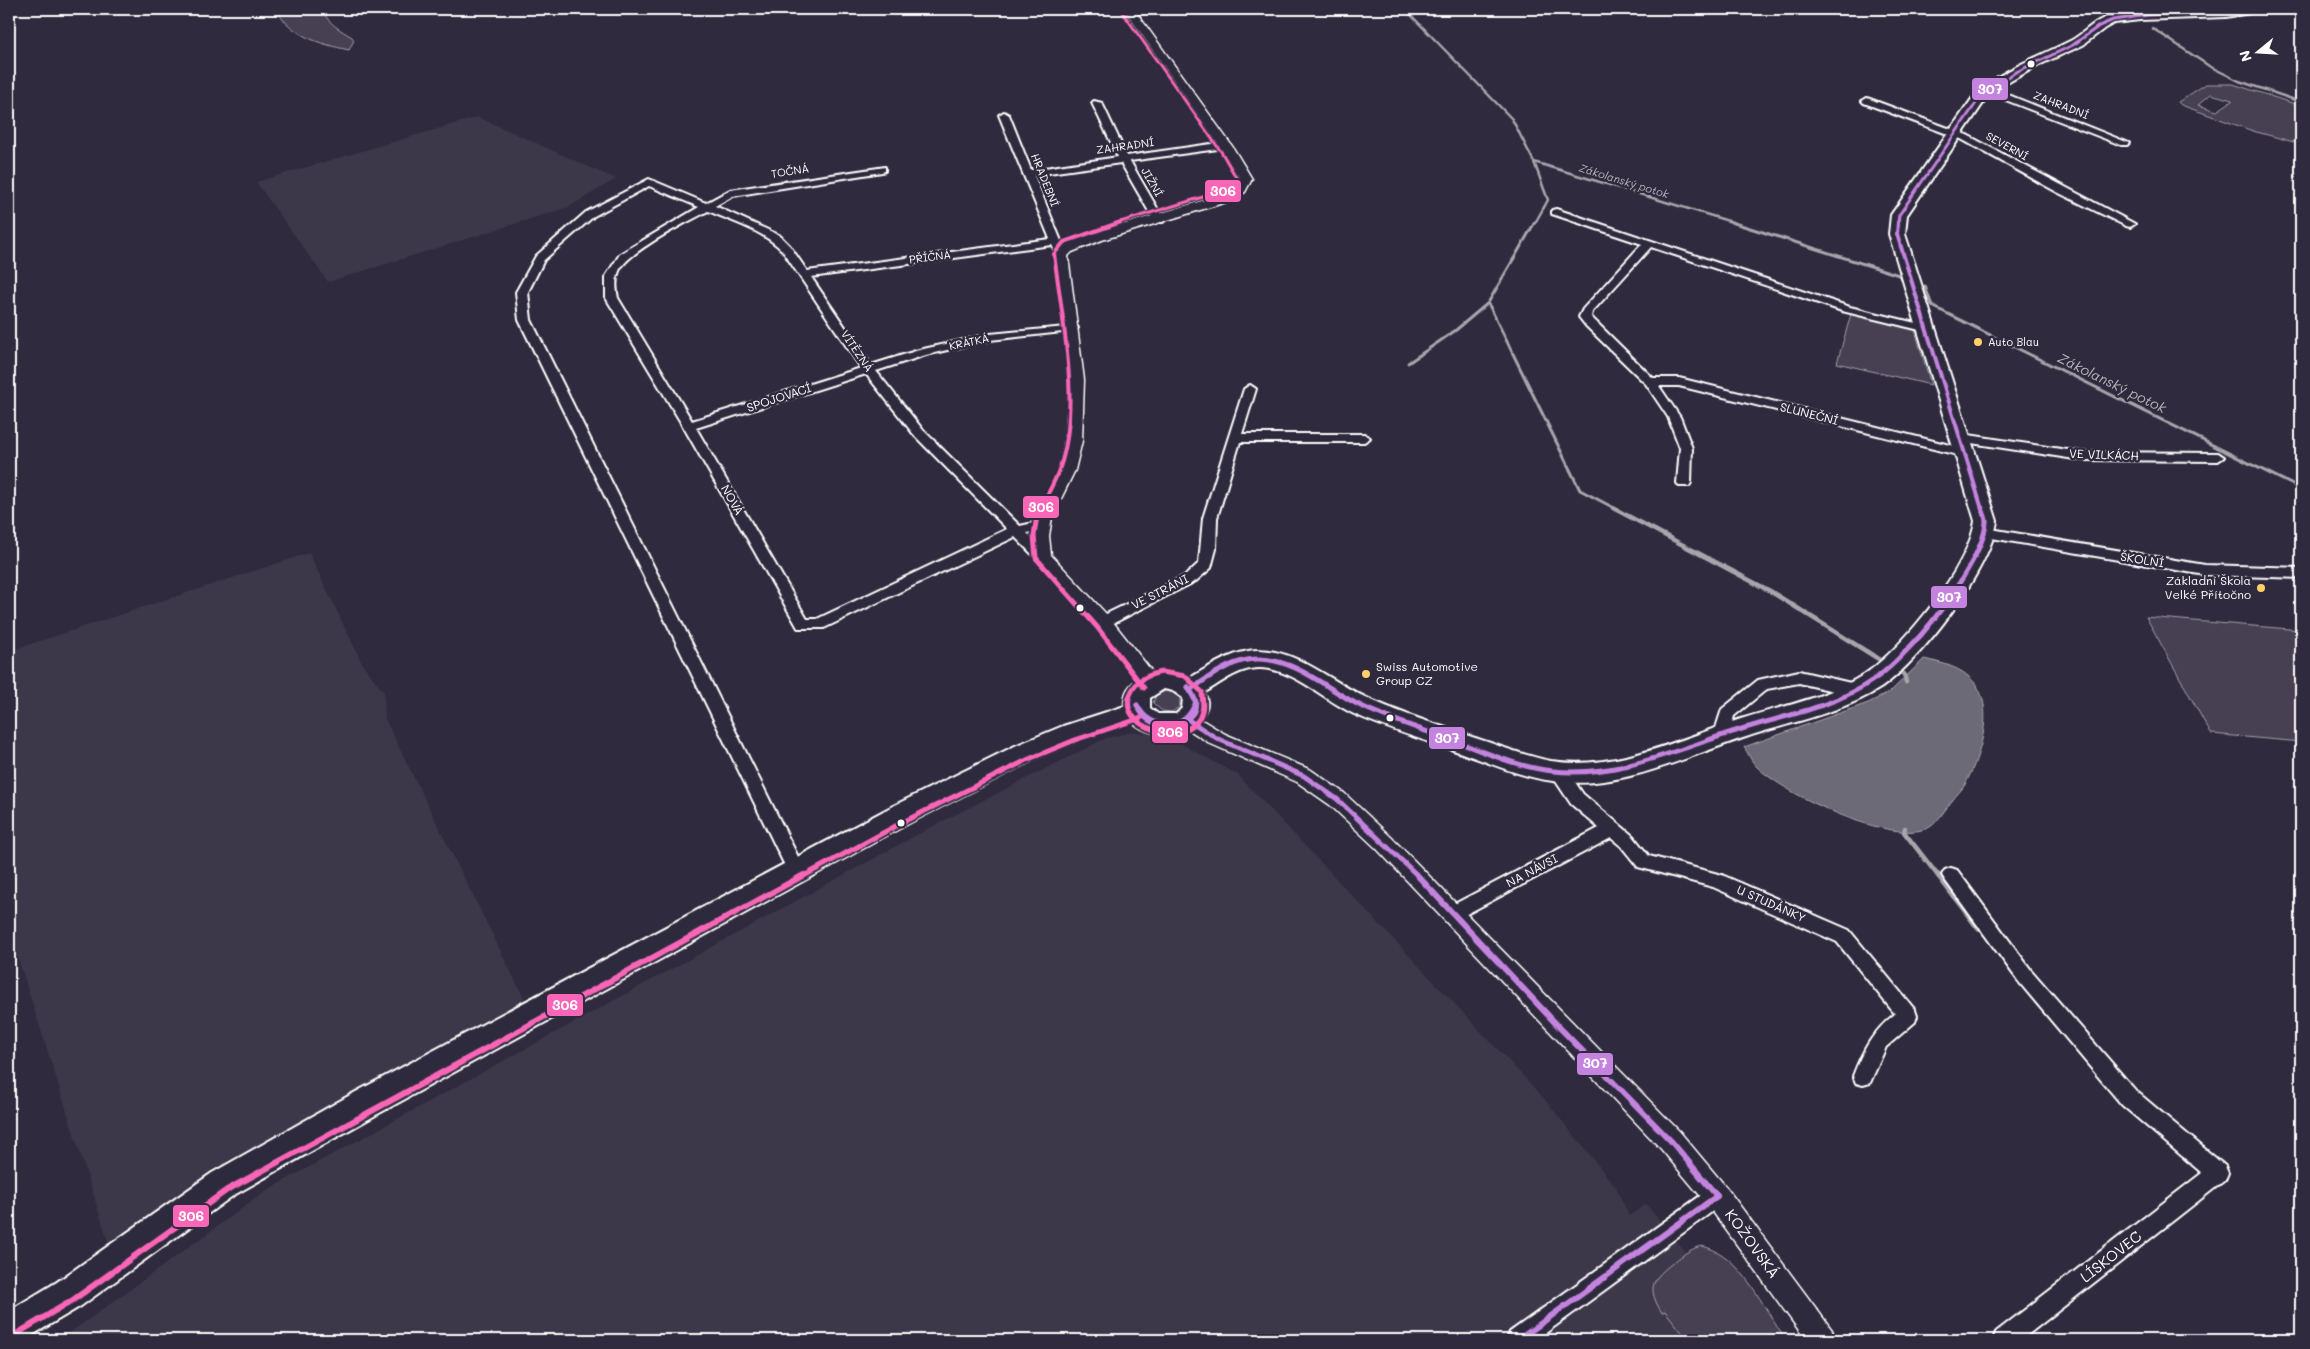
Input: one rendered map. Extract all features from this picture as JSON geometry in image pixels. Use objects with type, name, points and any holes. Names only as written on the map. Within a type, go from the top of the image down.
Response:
[{"type":"main road","points":[[1191,689],[1238,663],[1252,659],[1270,660],[1293,668],[1350,701],[1393,720],[1526,764],[1559,772],[1587,773],[1625,769],[1722,734],[1855,690],[1874,680],[1890,667],[1927,625],[1956,586],[1977,552],[1985,533],[1984,512],[1897,234],[1898,215],[1953,133],[1988,90],[2036,61],[2078,42],[2100,25],[2111,20],[2140,16],[2226,13],[2251,9]]},
{"type":"main road","points":[[1172,680],[1191,689],[1196,702],[1192,714],[1187,720],[1177,724],[1166,726],[1155,724],[1145,719],[1136,704],[1138,696],[1150,683],[1172,680]]},
{"type":"main road","points":[[9,1330],[69,1294],[223,1184],[363,1105],[900,815],[1026,752],[1139,711]]},
{"type":"street","points":[[1129,9],[1244,173],[1245,183],[1241,190],[1229,197],[1159,220],[1097,237],[1067,249],[1058,248],[1072,328],[1077,380],[1074,441],[1067,470],[1054,500],[1044,517],[1041,536],[1043,557],[1103,622],[1150,683]]},
{"type":"street","name":"ZAHRADNÍ","points":[[1988,90],[2124,143]]},
{"type":"street","name":"SEVERNÍ","points":[[1867,101],[1964,137],[2088,205],[2130,224]]},
{"type":"street","name":"JIŽNÍ","points":[[1097,103],[1124,159],[1159,220]]},
{"type":"street","name":"HRADEBNÍ","points":[[1004,115],[1058,248]]},
{"type":"street","name":"ZAHRADNÍ","points":[[1028,173],[1225,145]]},
{"type":"street","name":"TOČNÁ","points":[[705,206],[730,193],[882,170]]},
{"type":"street","name":"VÍTĚZNÁ","points":[[796,871],[525,320],[522,292],[540,258],[590,214],[648,182],[775,237],[786,248],[869,370],[920,433],[971,483],[1015,531],[1043,557]]},
{"type":"street","name":"NOVÁ","points":[[705,206],[624,256],[612,270],[610,285],[612,298],[689,426],[803,624],[819,624],[1015,531]]},
{"type":"street","points":[[1556,212],[1846,309],[1928,329]]},
{"type":"street","points":[[1648,244],[1587,311],[1585,316],[1590,324],[1650,382],[1674,417],[1686,448],[1684,483]]},
{"type":"street","name":"PŘÍČNÁ","points":[[805,275],[1058,248]]},
{"type":"street","name":"KRÁTKÁ","points":[[869,370],[923,352],[990,337],[1072,328]]},
{"type":"street","name":"SPOJOVACÍ","points":[[689,426],[869,370]]},
{"type":"street","name":"SLUNEČNÍ","points":[[1650,382],[1679,382],[1964,446]]},
{"type":"street","name":"VE STRÁNI","points":[[1103,622],[1191,578],[1206,565],[1209,549],[1210,518],[1250,389]]},
{"type":"street","points":[[1235,438],[1364,438]]},
{"type":"street","name":"VE VILKÁCH","points":[[1964,446],[2081,456],[2218,457]]},
{"type":"street","points":[[1015,531],[1042,526]]},
{"type":"street","name":"ŠKOLNÍ","points":[[1985,533],[2205,570],[2301,573]]},
{"type":"street","points":[[1722,734],[1727,713],[1763,684],[1799,677],[1855,690]]},
{"type":"street","name":"KOŽOVSKÁ","points":[[1187,720],[1218,739],[1294,771],[1321,787],[1384,843],[1670,1141],[1717,1196],[1822,1340]]},
{"type":"street","name":"U STUDÁNKY","points":[[1559,772],[1577,799],[1627,842],[1644,862],[1716,880],[1843,936],[1908,1016],[1883,1034],[1871,1052],[1863,1076]]},
{"type":"street","name":"NA NÁVSI","points":[[1453,913],[1612,829]]},
{"type":"street","name":"LÍSKOVEC","points":[[1951,876],[2025,976],[2129,1098],[2218,1173],[2004,1340]]},
{"type":"street","points":[[1518,1340],[1717,1196]]},
{"type":"shaded area","points":[[275,9],[323,9],[330,22],[354,40],[349,50],[327,45],[298,32],[282,19]]},
{"type":"shaded area","points":[[2206,84],[2233,84],[2301,106],[2301,144],[2253,131],[2181,105],[2178,102]],"holes":[[[2211,94],[2232,100],[2217,111],[2198,105]]]},
{"type":"shaded area","points":[[478,117],[616,179],[569,207],[328,282],[256,182]]},
{"type":"shaded area","points":[[1851,314],[1915,330],[1931,385],[1837,363]]},
{"type":"shaded area","points":[[309,553],[363,665],[384,692],[385,719],[526,1002],[211,1170],[110,1247],[9,930],[9,651]]},
{"type":"shaded area","points":[[2146,617],[2301,630],[2301,742],[2211,734]]},
{"type":"shaded area","points":[[1924,659],[1951,666],[1969,677],[1981,693],[1985,718],[1980,746],[1966,783],[1930,827],[1913,831],[1891,830],[1866,824],[1814,803],[1770,777],[1754,764],[1744,747],[1868,703],[1890,692]]},
{"type":"shaded area","points":[[1166,691],[1172,692],[1180,698],[1180,706],[1172,712],[1162,711],[1153,703],[1156,695]]},
{"type":"shaded area","points":[[1133,732],[1167,736],[1238,775],[1542,1096],[1616,1187],[1629,1216],[1646,1204],[1686,1252],[1701,1246],[1713,1249],[1729,1259],[1737,1266],[1786,1340],[60,1340],[269,1189],[935,825],[1106,738]]},
{"type":"shaded area","points":[[1701,1246],[1715,1251],[1728,1259],[1740,1271],[1760,1298],[1786,1340],[1688,1340],[1665,1311],[1662,1313],[1654,1296],[1653,1290],[1656,1279],[1684,1255]]},
{"type":"waterway","name":"Zákolanský potok","points":[[1405,9],[1512,119],[1534,162]]},
{"type":"waterway","points":[[2093,9],[2109,16]]},
{"type":"waterway","points":[[2152,28],[2209,66],[2239,81],[2301,102]]},
{"type":"waterway","name":"Zákolanský potok","points":[[1534,162],[1735,223]]},
{"type":"waterway","points":[[1534,162],[1548,200],[1535,223]]},
{"type":"waterway","points":[[1488,303],[1535,222]]},
{"type":"waterway","name":"Zákolanský potok","points":[[1731,222],[1902,276]]},
{"type":"waterway","name":"Zákolanský potok","points":[[1925,286],[1932,306],[2301,489]]},
{"type":"waterway","points":[[1408,363],[1456,330],[1488,303]]},
{"type":"waterway","points":[[1488,303],[1580,490],[1616,509]]},
{"type":"waterway","points":[[1613,508],[1770,591],[1885,663]]},
{"type":"waterway","points":[[1896,669],[1904,674],[1906,682]]},
{"type":"waterway","points":[[1905,828],[1904,832],[1939,877]]},
{"type":"waterway","points":[[1938,875],[1979,929]]},
{"type":"transit line","name":"307","points":[[1191,689],[1240,662],[1258,659],[1272,660],[1311,676],[1347,699],[1397,721],[1518,763],[1552,771],[1577,773],[1625,767],[1648,761],[1825,703],[1857,690],[1872,681],[1888,669],[1905,652],[1924,632],[1941,609],[1971,562],[1981,540],[1986,521],[1897,234],[1899,215],[1981,96],[2014,73],[2073,45],[2099,26],[2113,20],[2148,15],[2251,9]]},
{"type":"transit line","name":"306","points":[[1123,13],[1222,153],[1237,179],[1235,184],[1226,190],[1094,230],[1064,242],[1054,254],[1069,380],[1067,440],[1060,468],[1037,515],[1034,536],[1036,558],[1097,627],[1144,688]]},
{"type":"transit line","name":"306","points":[[1162,672],[1185,676],[1202,692],[1202,712],[1194,725],[1180,731],[1164,732],[1147,728],[1134,719],[1128,707],[1131,692],[1140,680],[1152,674],[1162,672]]},
{"type":"transit line","name":"307","points":[[1170,726],[1185,721],[1194,712],[1196,701],[1188,687]]},
{"type":"transit line","name":"307","points":[[1170,726],[1184,720],[1190,715],[1194,707],[1196,702],[1188,687]]},
{"type":"transit line","name":"307","points":[[1137,705],[1150,720],[1170,726]]},
{"type":"transit line","name":"307","points":[[1137,705],[1142,714],[1150,721],[1170,726]]},
{"type":"transit line","name":"306","points":[[13,1336],[73,1300],[227,1190],[367,1112],[903,822],[1029,759],[1075,740],[1141,718]]},
{"type":"transit line","name":"307","points":[[1187,719],[1218,739],[1304,776],[1337,799],[1418,876],[1560,1028],[1671,1141],[1717,1196]]},
{"type":"transit line","name":"307","points":[[1518,1340],[1717,1196]]},
{"type":"place","name":"Auto Blau","points":[[1978,342]]},
{"type":"place","name":"Základní Škola Velké Přítočno","points":[[2261,588]]},
{"type":"place","name":"Swiss Automotive Group CZ","points":[[1366,674]]}]
